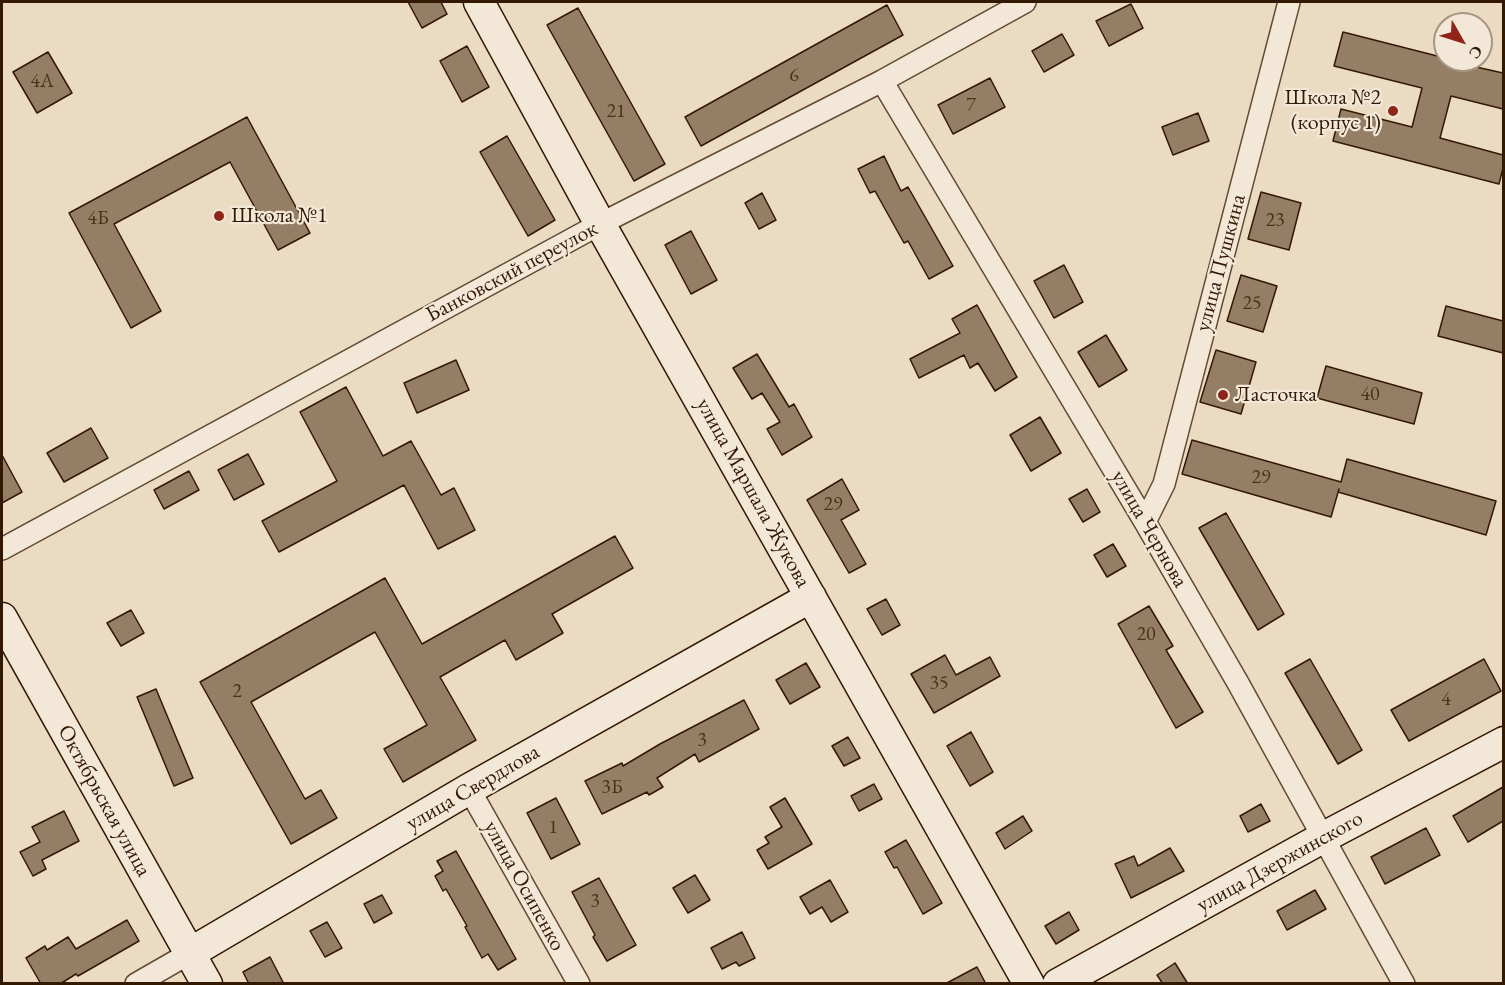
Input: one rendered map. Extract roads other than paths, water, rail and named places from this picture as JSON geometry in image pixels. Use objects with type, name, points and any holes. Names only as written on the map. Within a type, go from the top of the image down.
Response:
[{"type":"street","name":"улица Маршала Жукова","points":[[479,2],[600,224],[1029,984]]},
{"type":"street","name":"Банковский переулок","points":[[2,549],[600,224],[882,81],[1025,2]]},
{"type":"street","name":"улица Пушкина","points":[[1146,522],[1164,484],[1289,2]]},
{"type":"street","name":"улица Чернова","points":[[882,81],[1146,522],[1324,837],[1404,984]]},
{"type":"street","name":"улица Свердлова","points":[[136,984],[469,789],[811,597]]},
{"type":"street","name":"Октябрьская улица","points":[[2,618],[207,984]]},
{"type":"street","name":"улица Дзержинского","points":[[1058,984],[1324,837],[1503,742]]},
{"type":"street","name":"улица Осипенко","points":[[469,789],[579,984]]},
{"type":"place","name":"Школа №2 (корпус 1)","points":[[1393,111]]},
{"type":"place","name":"Школа №1","points":[[219,216]]},
{"type":"place","name":"Ласточка","points":[[1223,395]]}]
